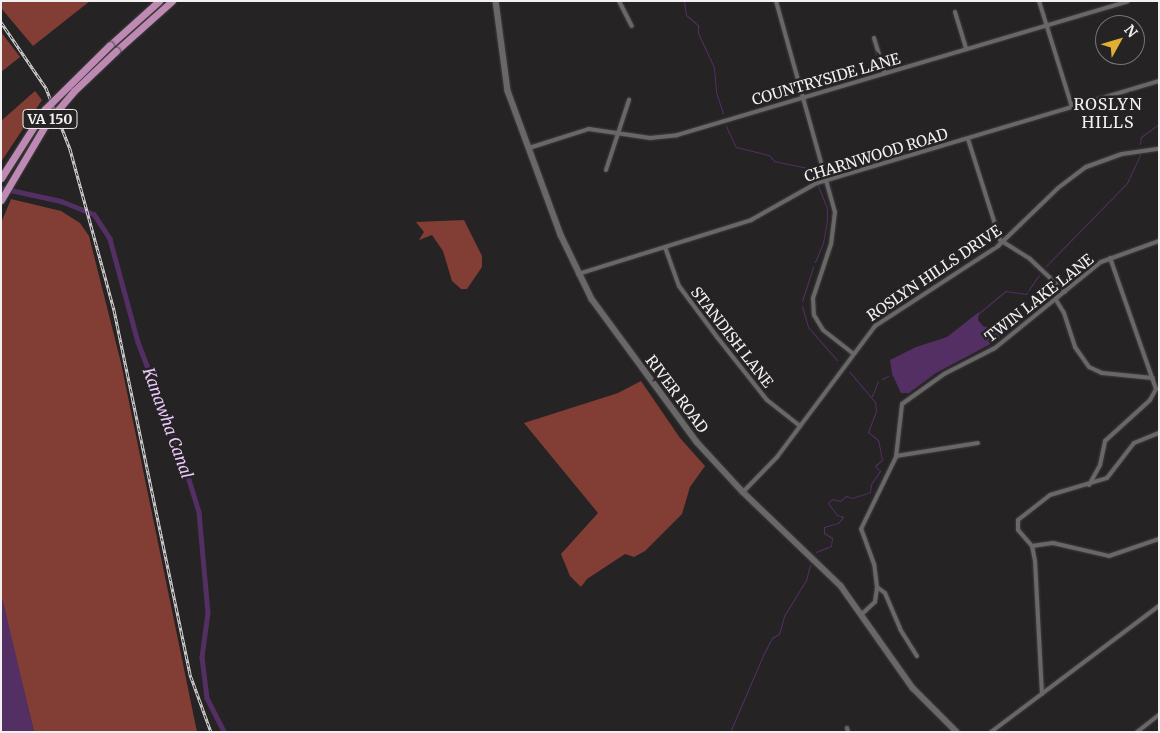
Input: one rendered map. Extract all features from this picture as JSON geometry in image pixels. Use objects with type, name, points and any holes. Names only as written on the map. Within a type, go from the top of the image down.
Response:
[{"type":"highway","name":"VA 150","points":[[1,178],[48,107],[110,45],[160,1]]},
{"type":"highway","name":"VA 150","points":[[1,200],[46,124],[74,91],[172,1]]},
{"type":"main road","name":"RIVER ROAD","points":[[496,1],[505,80],[578,274],[592,299],[679,418],[743,492],[832,576],[863,613],[914,688],[957,732]]},
{"type":"street","points":[[620,1],[632,26]]},
{"type":"street","points":[[776,1],[828,180],[835,212],[835,230],[812,304],[815,318],[823,330],[852,353]]},
{"type":"street","points":[[1039,1],[1072,107]]},
{"type":"street","name":"COUNTRYSIDE LANE","points":[[529,148],[584,130],[667,137],[1128,1]]},
{"type":"street","points":[[955,12],[966,49]]},
{"type":"street","points":[[874,38],[884,73]]},
{"type":"street","name":"CHARNWOOD ROAD","points":[[578,274],[751,220],[800,190],[828,180],[1159,81]]},
{"type":"street","points":[[606,170],[629,100]]},
{"type":"street","points":[[968,139],[995,230],[1002,242],[1030,259],[1065,292]]},
{"type":"street","name":"ROSLYN HILLS DRIVE","points":[[743,492],[777,457],[852,353],[869,332],[887,316],[1002,242],[1058,188],[1086,167],[1122,154],[1159,149]]},
{"type":"street","name":"TWIN LAKE LANE","points":[[877,587],[874,564],[861,529],[896,456],[900,410],[905,401],[944,374],[995,348],[1110,258],[1159,241]]},
{"type":"street","name":"STANDISH LANE","points":[[665,248],[679,286],[717,337],[767,400],[800,426]]},
{"type":"street","points":[[1087,486],[1100,465],[1106,439],[1154,396],[1156,389],[1110,258]]},
{"type":"street","points":[[1056,300],[1064,313],[1075,348],[1089,367],[1108,374],[1153,378]]},
{"type":"street","points":[[1042,694],[1032,546],[1018,530],[1021,516],[1050,495],[1087,486],[1112,475],[1136,442],[1159,433]]},
{"type":"street","points":[[896,456],[978,443]]},
{"type":"street","points":[[1032,546],[1053,543],[1109,556],[1159,539]]},
{"type":"street","points":[[863,613],[875,602],[877,587],[885,593],[900,629],[917,656]]},
{"type":"street","points":[[992,732],[1159,606]]},
{"type":"street","points":[[1137,732],[1159,715]]},
{"type":"shaded area","points":[[1,1],[90,1],[33,46],[1,8]]},
{"type":"shaded area","points":[[1,32],[20,57],[1,72]]},
{"type":"shaded area","points":[[35,91],[42,100],[1,162],[1,121]]},
{"type":"shaded area","points":[[11,199],[61,211],[80,223],[89,236],[121,363],[197,732],[34,732],[1,597],[1,223]]},
{"type":"shaded area","points":[[464,220],[482,256],[482,267],[467,289],[461,289],[452,281],[443,251],[432,235],[419,240],[424,232],[416,222]]},
{"type":"shaded area","points":[[979,312],[978,320],[983,326],[998,331],[1000,339],[936,373],[909,393],[901,393],[892,374],[890,360],[916,347],[947,337]]},
{"type":"shaded area","points":[[641,381],[680,438],[705,466],[690,487],[682,514],[645,551],[634,557],[625,554],[587,579],[581,587],[570,576],[561,554],[598,513],[524,423],[618,393]]},
{"type":"shaded area","points":[[1,597],[3,601],[34,732],[1,732]]},
{"type":"waterway","points":[[684,1],[686,15],[698,25],[698,33],[714,68],[716,92],[723,114]]},
{"type":"waterway","points":[[1140,144],[1141,137],[1159,124]]},
{"type":"waterway","points":[[726,126],[736,147],[769,155],[774,161],[807,168],[816,179]]},
{"type":"waterway","points":[[1046,266],[1127,183],[1140,155]]},
{"type":"waterway","points":[[815,262],[823,243],[827,220],[827,208],[818,186]]},
{"type":"waterway","name":"Kanawha Canal","points":[[1,188],[61,201],[94,214],[110,239],[138,342],[183,460],[199,512],[208,613],[202,657],[207,698],[224,732]]},
{"type":"waterway","points":[[802,301],[813,267]]},
{"type":"waterway","points":[[978,314],[1005,291],[1026,294],[1039,275]]},
{"type":"waterway","points":[[802,306],[808,327],[837,360]]},
{"type":"waterway","points":[[816,552],[831,546],[832,538],[824,533],[824,527],[838,523],[843,517],[837,515],[828,503],[832,499],[840,501],[846,496],[852,498],[870,492],[871,484],[880,471],[875,466],[882,460],[878,440],[868,432],[876,411],[875,402],[849,371]]},
{"type":"waterway","points":[[882,379],[888,376]]},
{"type":"waterway","points":[[872,396],[878,381]]},
{"type":"waterway","points":[[730,732],[764,653],[772,638],[779,634],[784,616],[806,580],[810,565]]},
{"type":"railway","points":[[1,22],[46,88],[70,149],[114,310],[191,677],[211,732]]},
{"type":"district","name":"ROSLYN HILLS","points":[[1108,113]]}]
